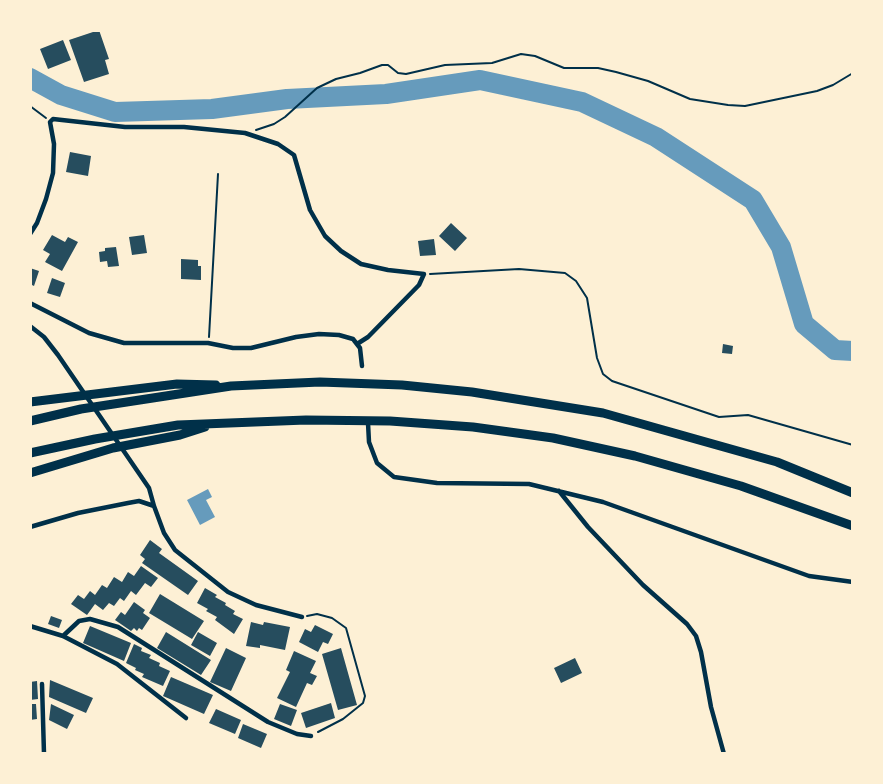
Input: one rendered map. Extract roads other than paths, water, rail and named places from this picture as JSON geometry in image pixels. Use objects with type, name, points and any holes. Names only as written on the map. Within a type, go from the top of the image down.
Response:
[{"type":"highway","points":[[30,402],[177,384],[231,386],[320,382],[402,385],[472,392],[603,413],[777,462],[853,493]]},
{"type":"highway","points":[[30,421],[81,409],[231,386]]},
{"type":"highway","points":[[30,453],[178,425],[306,420],[390,421],[473,427],[553,438],[635,456],[730,483],[853,526]]},
{"type":"highway","points":[[30,473],[113,448],[180,435],[217,424]]},
{"type":"street","points":[[30,234],[37,223],[53,173],[54,144],[50,122],[53,119],[245,133],[278,144],[294,155],[310,210],[325,236],[340,251],[361,264],[424,274],[419,285],[368,337],[357,344]]},
{"type":"street","points":[[30,303],[89,333],[124,343],[208,343],[232,348],[251,348],[296,337],[319,334],[339,335],[353,339],[360,348],[362,366]]},
{"type":"street","points":[[30,326],[58,355],[149,488],[164,533],[175,550],[228,592],[256,605],[302,617]]},
{"type":"street","points":[[368,423],[369,442],[377,462],[394,477],[437,483],[529,484],[603,502],[809,576],[853,582]]},
{"type":"street","points":[[558,491],[588,527],[643,585],[687,624],[696,636],[724,754]]},
{"type":"street","points":[[30,527],[78,513],[139,501],[154,506]]},
{"type":"street","points":[[63,636],[79,621],[90,619],[118,627],[268,722],[297,734],[310,736]]},
{"type":"street","points":[[30,626],[63,636],[117,664],[186,718]]},
{"type":"street","points":[[42,684],[44,754]]},
{"type":"water","points":[[208,489],[212,497],[206,500],[215,517],[200,525],[187,500]]},
{"type":"waterway","points":[[30,78],[61,95],[115,112],[212,109],[287,99],[386,94],[480,80],[582,102],[656,137],[753,200],[781,247],[804,324],[835,350],[853,351]]}]
